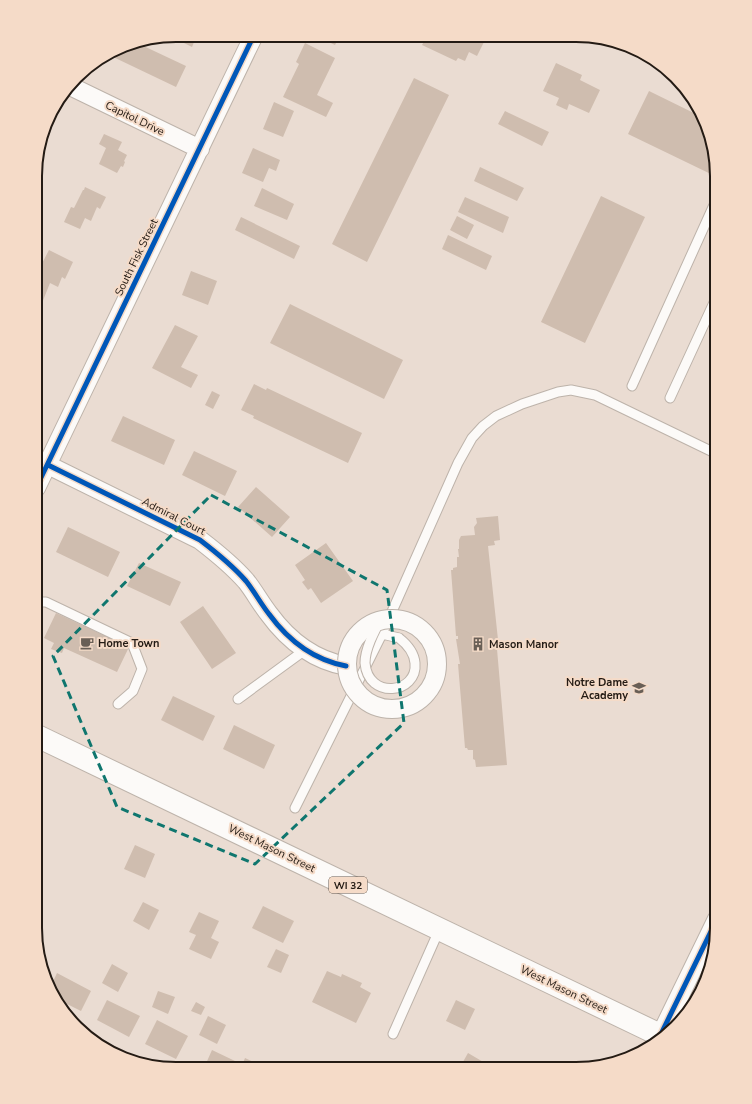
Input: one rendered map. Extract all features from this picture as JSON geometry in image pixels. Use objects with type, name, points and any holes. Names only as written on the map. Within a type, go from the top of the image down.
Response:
[{"type":"main road","name":"West Mason Street","points":[[42,738],[658,1034]]},
{"type":"street","name":"South Fisk Street","points":[[42,476],[251,42]]},
{"type":"street","name":"Capitol Drive","points":[[75,88],[200,149]]},
{"type":"street","name":"Admiral Court","points":[[48,465],[200,540],[222,557],[246,582],[284,632],[305,650],[339,665]]},
{"type":"street","points":[[396,618],[411,623],[424,632],[433,645],[437,660],[436,674],[431,688],[422,698],[409,706],[395,709],[380,708],[367,702],[356,693],[339,665],[355,637],[366,626],[381,627],[396,618]]},
{"type":"street","points":[[664,1029],[710,934]]},
{"type":"lane","points":[[632,386],[710,215]]},
{"type":"lane","points":[[670,398],[710,311]]},
{"type":"lane","points":[[295,808],[458,463],[472,438],[483,426],[496,416],[522,404],[558,392],[571,390],[595,395],[710,451]]},
{"type":"lane","points":[[42,602],[46,602],[132,643],[142,669],[133,691],[118,704]]},
{"type":"lane","points":[[381,627],[400,638],[407,644],[412,652],[416,666],[414,675],[410,681],[399,688],[383,688],[376,685],[370,680],[367,672],[365,662],[367,650],[375,630],[381,627]]},
{"type":"lane","points":[[238,699],[305,650]]},
{"type":"lane","points":[[393,1034],[440,928]]},
{"type":"highlighted area","points":[[211,495],[387,590],[404,723],[255,864],[117,807],[53,656]]},
{"type":"building","points":[[182,42],[194,42],[192,47]]},
{"type":"building","points":[[329,42],[336,42],[335,45]]},
{"type":"building","points":[[424,42],[484,42],[477,56],[469,52],[465,61],[458,58],[456,61],[422,45]]},
{"type":"building","points":[[305,43],[335,58],[317,95],[333,103],[326,117],[283,97],[299,64],[296,62]]},
{"type":"building","points":[[144,46],[186,66],[176,87],[114,57],[133,49]]},
{"type":"building","points":[[556,63],[582,75],[580,80],[600,90],[589,113],[569,104],[567,110],[556,105],[559,98],[543,91]]},
{"type":"building","points":[[414,78],[449,95],[367,262],[332,244]]},
{"type":"building","points":[[649,91],[694,113],[700,124],[705,141],[709,158],[710,174],[628,134]]},
{"type":"building","points":[[274,102],[294,111],[283,137],[263,129]]},
{"type":"building","points":[[505,111],[549,132],[542,146],[498,124]]},
{"type":"building","points":[[104,134],[122,142],[118,150],[127,155],[123,167],[121,166],[117,173],[99,164],[106,148],[99,144]]},
{"type":"building","points":[[253,148],[280,160],[276,171],[269,168],[263,182],[242,173]]},
{"type":"building","points":[[480,167],[524,188],[517,201],[474,181]]},
{"type":"building","points":[[85,187],[106,197],[100,209],[97,207],[91,221],[85,218],[80,229],[64,222],[71,207],[74,208]]},
{"type":"building","points":[[262,188],[294,204],[287,220],[254,206]]},
{"type":"building","points":[[601,196],[645,217],[585,343],[541,322]]},
{"type":"building","points":[[465,197],[509,217],[503,233],[458,212]]},
{"type":"building","points":[[457,216],[474,225],[467,239],[450,230]]},
{"type":"building","points":[[241,217],[300,246],[294,259],[235,230]]},
{"type":"building","points":[[448,235],[492,256],[486,270],[442,249]]},
{"type":"building","points":[[49,250],[73,262],[65,279],[62,277],[58,287],[50,283],[42,303],[43,278],[42,263]]},
{"type":"building","points":[[191,271],[217,281],[208,305],[182,295]]},
{"type":"building","points":[[290,304],[403,360],[384,399],[270,343]]},
{"type":"building","points":[[175,325],[198,336],[181,367],[198,375],[191,388],[152,368]]},
{"type":"building","points":[[254,384],[266,390],[267,388],[362,433],[348,463],[253,418],[254,416],[241,410]]},
{"type":"building","points":[[212,391],[220,395],[213,409],[205,405]]},
{"type":"building","points":[[123,416],[175,440],[164,465],[111,441]]},
{"type":"building","points":[[194,451],[237,471],[225,496],[182,475]]},
{"type":"building","points":[[256,487],[290,517],[272,537],[238,507]]},
{"type":"building","name":"Mason Manor","points":[[498,516],[500,540],[494,541],[495,545],[488,546],[499,649],[497,649],[507,765],[476,767],[475,760],[473,759],[473,750],[468,750],[465,748],[458,664],[460,664],[456,639],[458,639],[458,636],[456,636],[451,570],[457,567],[457,557],[459,557],[459,540],[461,536],[475,535],[474,527],[477,523],[476,518]]},
{"type":"building","points":[[68,527],[120,552],[108,577],[56,552]]},
{"type":"building","points":[[326,543],[353,581],[321,603],[311,588],[308,590],[302,582],[305,580],[295,565]]},
{"type":"building","points":[[139,563],[181,582],[170,606],[127,586]]},
{"type":"building","points":[[203,606],[236,653],[212,669],[180,622]]},
{"type":"building","points":[[56,613],[129,647],[117,672],[64,648],[62,653],[51,649],[54,643],[44,638]]},
{"type":"building","points":[[173,696],[215,716],[203,741],[161,720]]},
{"type":"building","points":[[234,725],[275,745],[264,769],[223,749]]},
{"type":"building","points":[[135,845],[155,854],[145,878],[124,869]]},
{"type":"building","points":[[143,902],[159,910],[149,930],[133,921]]},
{"type":"building","points":[[263,906],[294,921],[283,943],[252,928]]},
{"type":"building","points":[[199,912],[219,921],[211,938],[219,942],[211,959],[189,949],[196,935],[189,932]]},
{"type":"building","points":[[276,949],[289,955],[281,973],[267,967]]},
{"type":"building","points":[[112,964],[128,973],[118,992],[102,983]]},
{"type":"building","points":[[327,971],[341,977],[342,974],[362,983],[360,987],[371,993],[356,1023],[312,1002]]},
{"type":"building","points":[[57,973],[91,991],[81,1011],[66,1003],[53,982]]},
{"type":"building","points":[[158,991],[175,997],[168,1014],[152,1007]]},
{"type":"building","points":[[107,1000],[140,1016],[129,1037],[97,1020]]},
{"type":"building","points":[[456,1000],[475,1009],[465,1030],[446,1021]]},
{"type":"building","points":[[196,1002],[205,1007],[201,1015],[191,1011]]},
{"type":"building","points":[[208,1016],[226,1025],[217,1044],[199,1035]]},
{"type":"building","points":[[157,1020],[188,1036],[176,1059],[145,1044]]},
{"type":"building","points":[[212,1050],[235,1061],[234,1062],[207,1062]]},
{"type":"building","points":[[468,1053],[483,1062],[463,1062]]},
{"type":"building","points":[[245,1058],[253,1062],[243,1062]]},
{"type":"cycle path","points":[[42,476],[251,42]]},
{"type":"cycle path","points":[[48,465],[200,540],[241,575],[276,623],[293,640],[303,648],[323,659],[346,666]]},
{"type":"cycle path","points":[[663,1030],[710,933]]},
{"type":"place","name":"Home Town","points":[[87,643]]},
{"type":"place","name":"Mason Manor","points":[[478,644]]},
{"type":"place","name":"Notre Dame Academy","points":[[639,688]]}]
